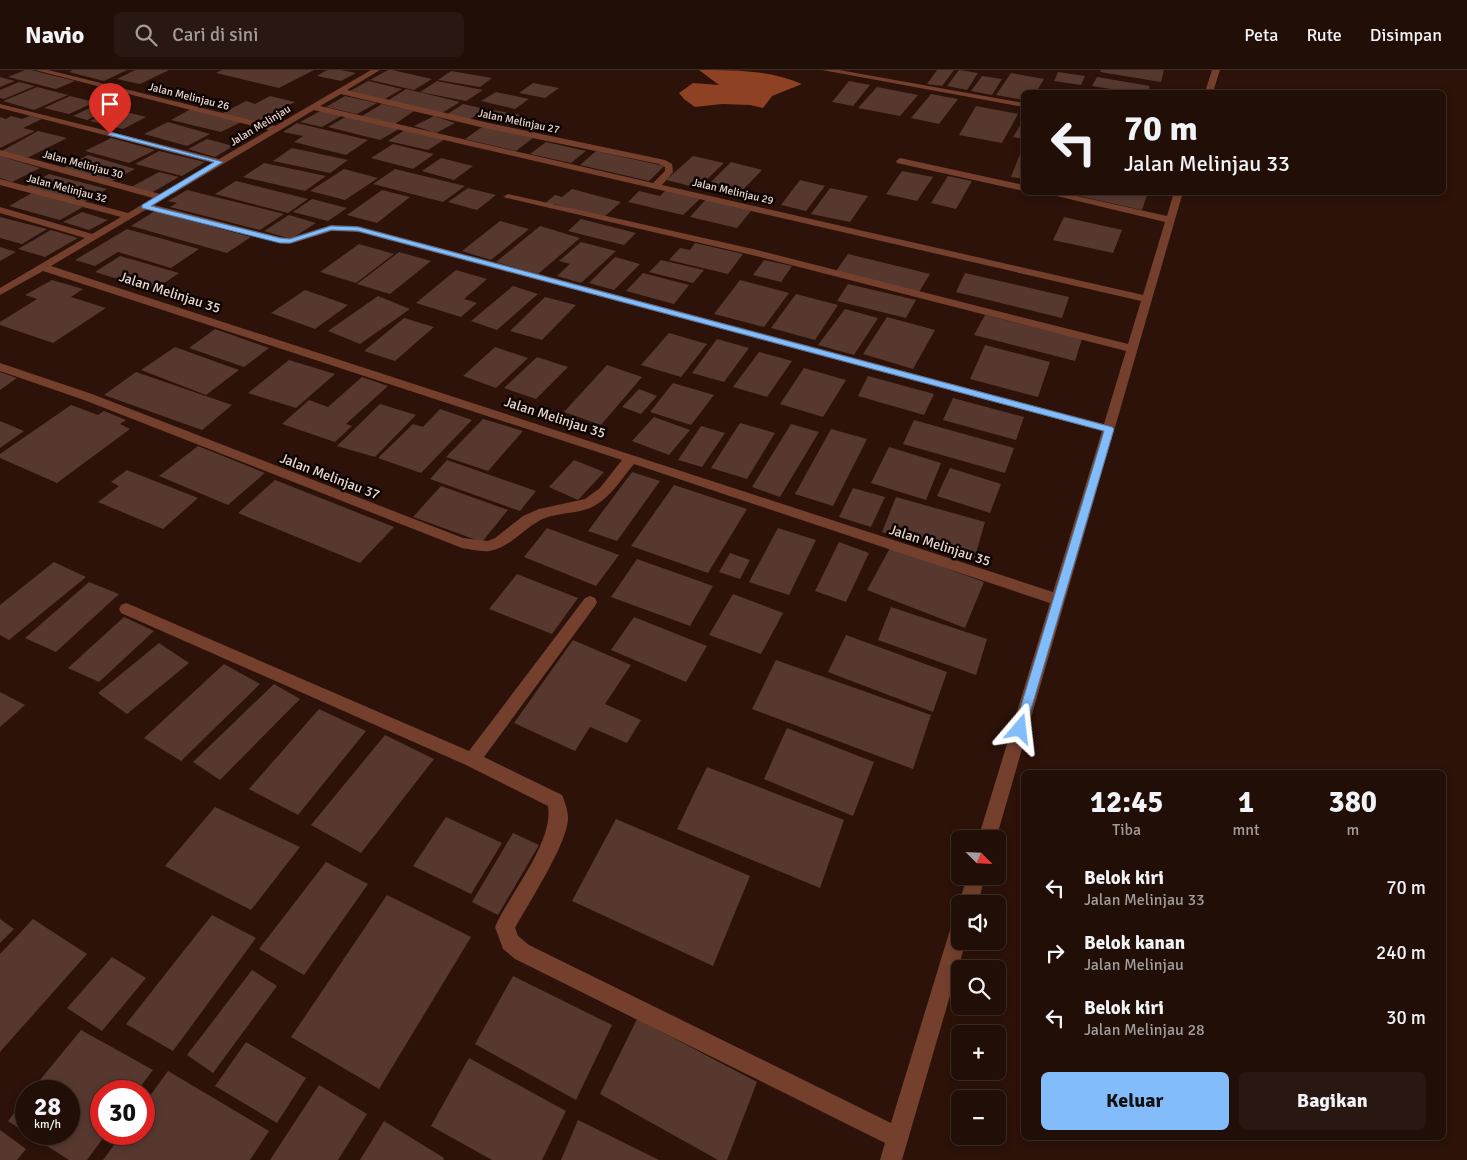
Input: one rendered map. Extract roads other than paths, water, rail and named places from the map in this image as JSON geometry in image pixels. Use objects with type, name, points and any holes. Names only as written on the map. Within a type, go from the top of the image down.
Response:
[{"type":"street","name":"Jalan Melinjau 26","points":[[39,70],[275,129]]},
{"type":"street","name":"Jalan Melinjau","points":[[0,292],[376,70]]},
{"type":"street","points":[[826,70],[1021,104]]},
{"type":"street","points":[[1210,90],[1216,70]]},
{"type":"street","name":"Jalan Melinjau 27","points":[[340,91],[489,126],[662,162],[669,166],[669,172],[656,185]]},
{"type":"street","points":[[0,106],[220,162]]},
{"type":"street","name":"Jalan Melinjau 29","points":[[313,107],[1147,299]]},
{"type":"street","name":"Jalan Melinjau 30","points":[[0,153],[161,197]]},
{"type":"street","points":[[900,161],[1021,187]]},
{"type":"street","name":"Jalan Melinjau 32","points":[[0,182],[129,216]]},
{"type":"street","points":[[1058,195],[1171,220]]},
{"type":"street","points":[[990,830],[1178,195]]},
{"type":"street","points":[[508,197],[753,252],[1133,348]]},
{"type":"street","points":[[145,206],[280,240],[290,241],[331,228],[358,229],[1109,429]]},
{"type":"street","points":[[0,210],[92,238]]},
{"type":"street","name":"Jalan Melinjau 35","points":[[42,267],[631,458],[1058,600]]},
{"type":"street","name":"Jalan Melinjau 37","points":[[0,367],[88,397],[462,543],[488,546],[500,542],[528,520],[544,513],[589,503],[605,492],[631,458]]},
{"type":"street","points":[[472,760],[590,602]]},
{"type":"street","points":[[126,609],[472,760],[556,801],[559,818],[552,841],[505,927],[510,942],[522,952],[898,1138]]},
{"type":"street","points":[[892,1160],[954,950]]}]
